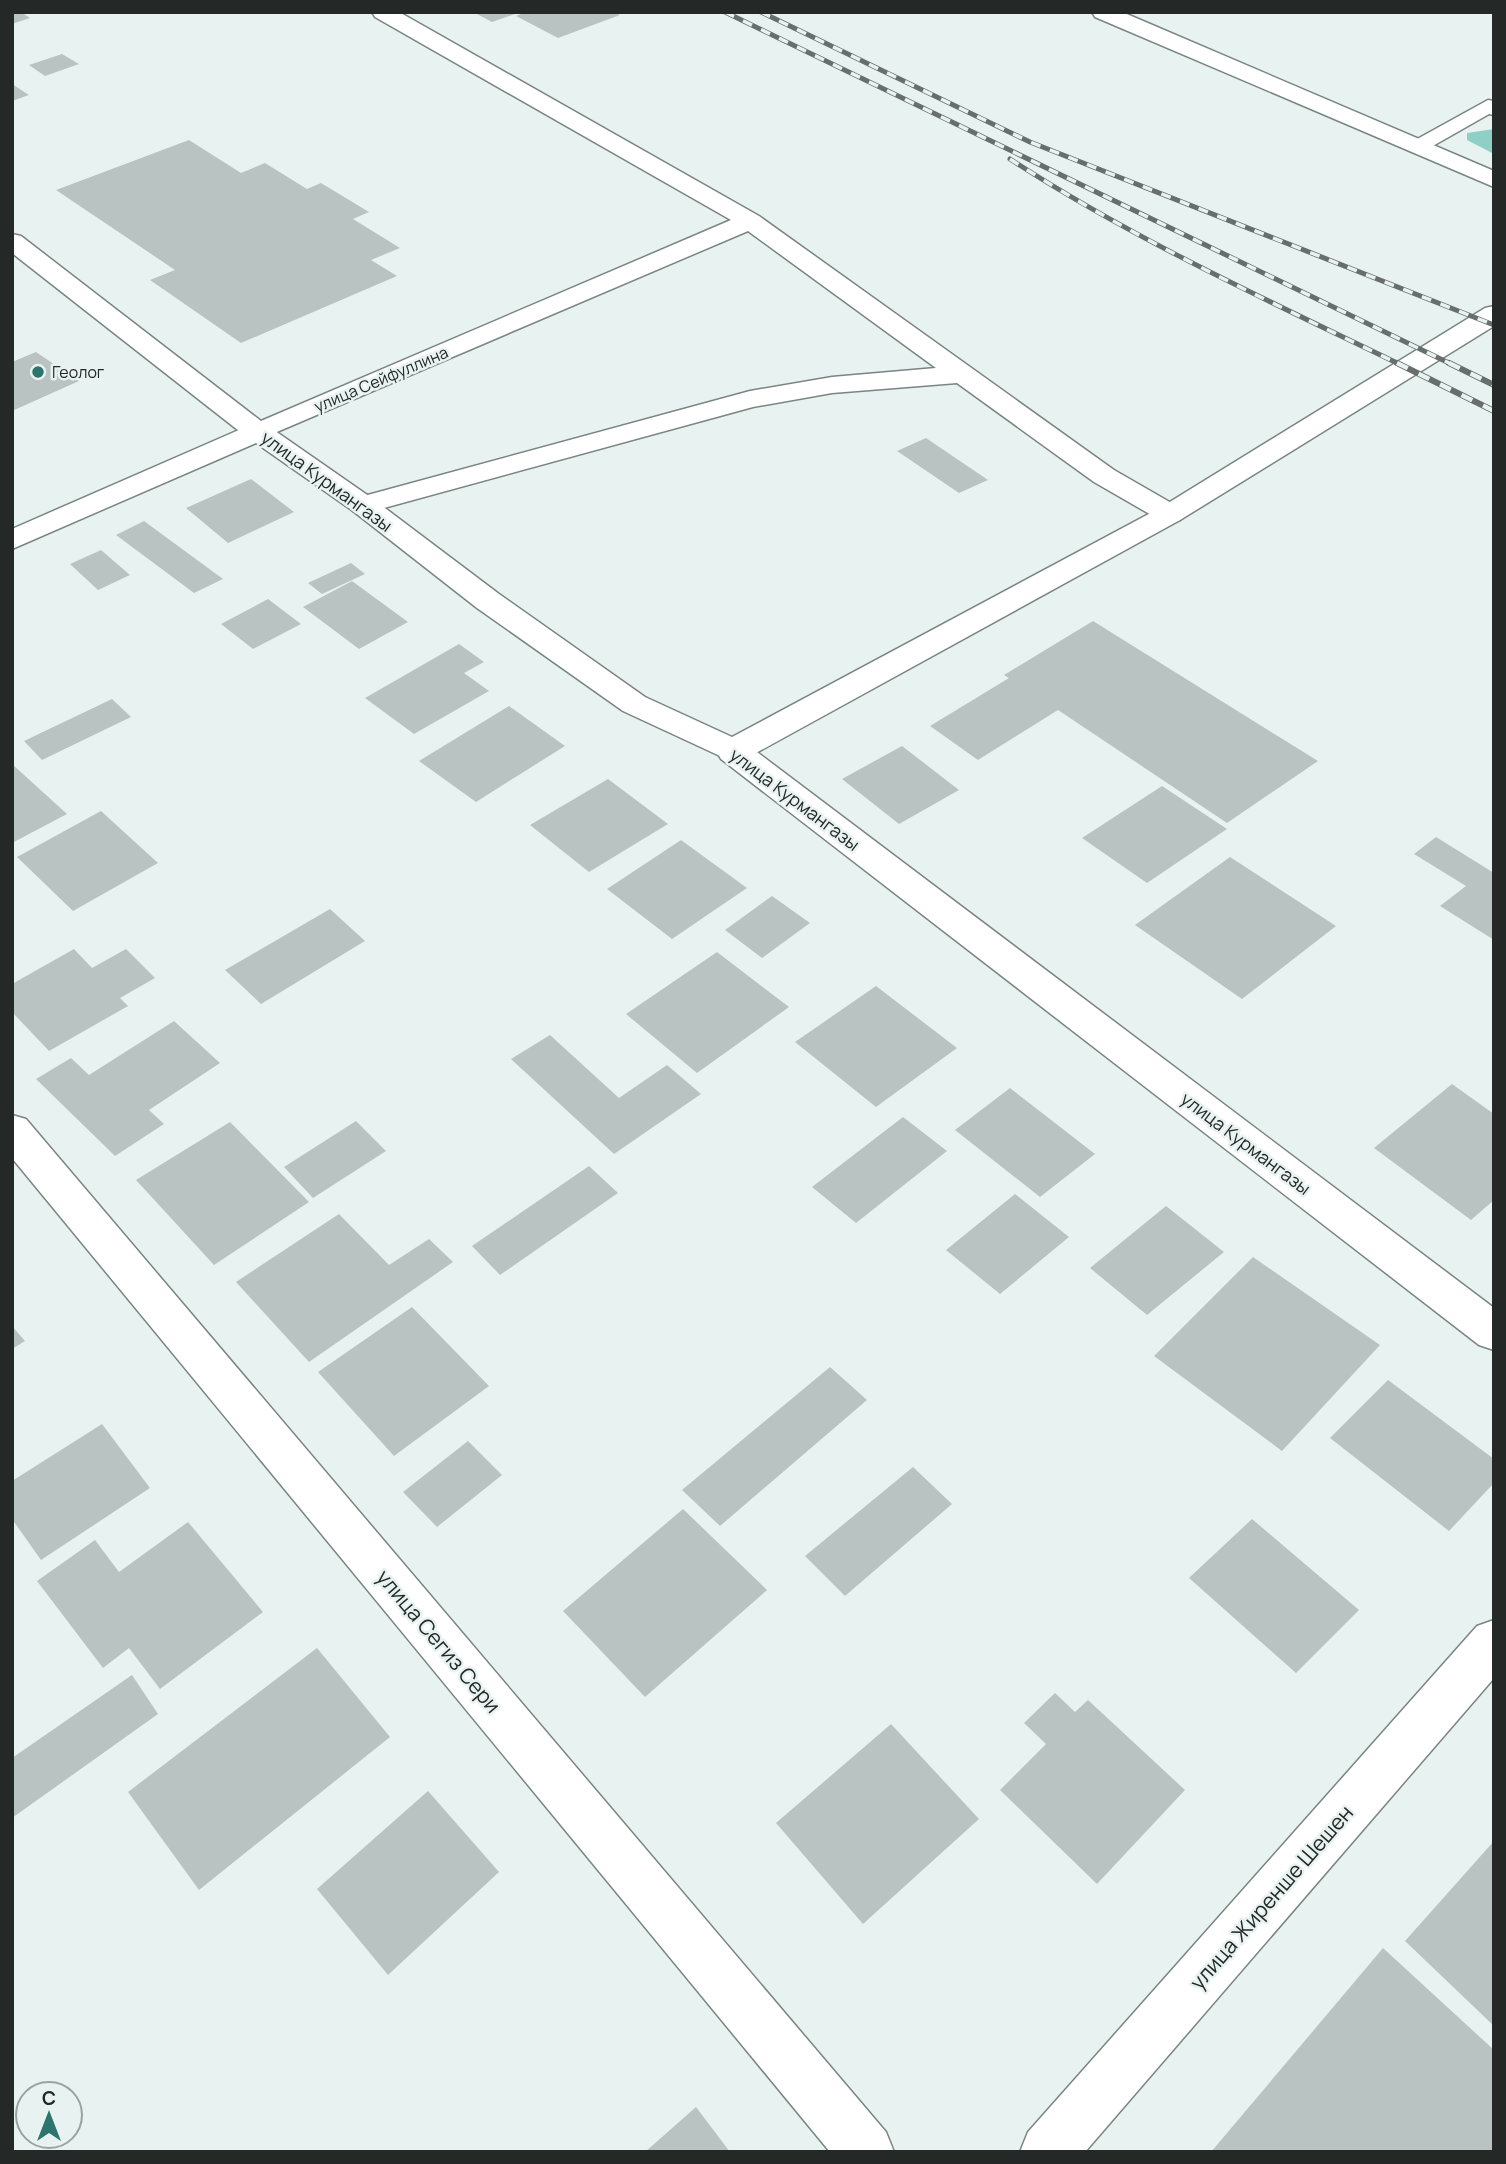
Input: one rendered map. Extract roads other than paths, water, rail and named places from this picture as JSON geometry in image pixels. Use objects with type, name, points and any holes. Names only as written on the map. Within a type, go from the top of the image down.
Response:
[{"type":"street","points":[[383,12],[750,221],[1104,476],[1170,514]]},
{"type":"street","points":[[1103,12],[1494,180]]},
{"type":"street","name":"улица Сейфуллина","points":[[12,540],[750,221]]},
{"type":"street","name":"улица Курмангазы","points":[[12,241],[258,432],[363,505],[488,601],[635,704],[733,751],[1494,1332]]},
{"type":"street","points":[[733,751],[1170,514],[1494,314]]},
{"type":"street","points":[[363,505],[750,399],[832,385],[961,374]]},
{"type":"street","name":"улица Сегиз Сери","points":[[12,1130],[866,2152]]},
{"type":"street","name":"улица Жиренше Шешен","points":[[1048,2152],[1494,1642]]},
{"type":"lane","points":[[1417,147],[1488,106],[1494,109]]},
{"type":"railway","points":[[725,12],[1453,365]]},
{"type":"railway","points":[[761,12],[1030,142],[1494,325]]},
{"type":"railway","points":[[1010,159],[1104,216],[1153,242],[1401,365]]},
{"type":"railway","points":[[1397,363],[1494,411]]},
{"type":"railway","points":[[1449,363],[1494,385]]},
{"type":"place","name":"Геолог","points":[[38,372]]}]
